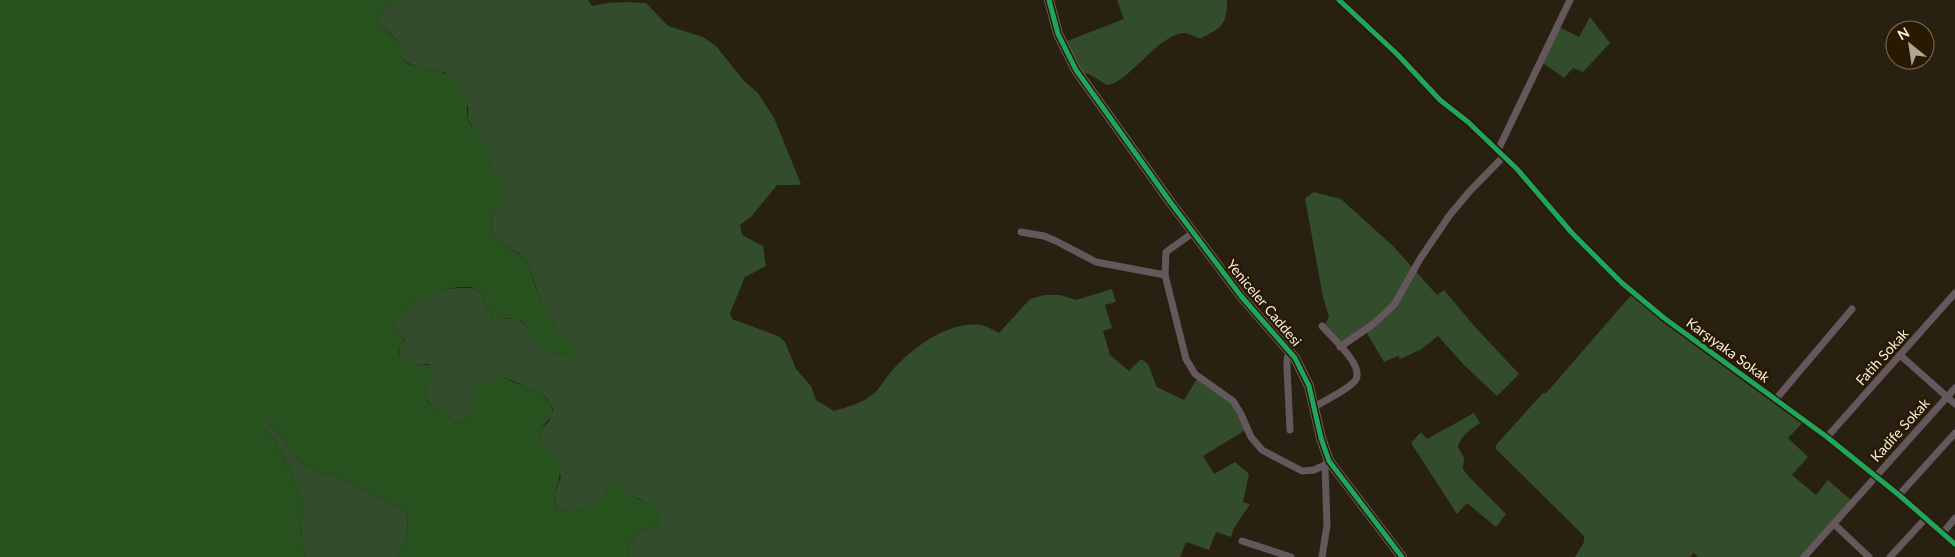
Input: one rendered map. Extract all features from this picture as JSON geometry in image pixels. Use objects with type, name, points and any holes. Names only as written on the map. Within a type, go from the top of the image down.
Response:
[{"type":"street","name":"Yeniceler Caddesi","points":[[1050,0],[1058,34],[1071,61],[1115,125],[1241,296],[1290,352],[1305,376],[1327,463],[1402,557]]},
{"type":"street","name":"Karşıyaka Sokak","points":[[1339,0],[1397,54],[1440,100],[1498,150],[1527,180],[1572,233],[1622,283],[1664,318],[1827,437],[1899,495],[1955,544]]},
{"type":"street","points":[[1498,150],[1570,0]]},
{"type":"street","points":[[1340,347],[1372,326],[1394,306],[1420,259],[1449,216],[1504,156]]},
{"type":"street","points":[[1021,232],[1044,236],[1096,262],[1165,275]]},
{"type":"street","points":[[1194,232],[1166,252],[1165,275],[1186,359],[1195,374],[1233,400],[1242,414],[1253,442],[1262,450],[1302,472],[1314,470],[1327,463],[1327,524],[1322,557]]},
{"type":"street","name":"Fatih Sokak","points":[[1827,437],[1955,293]]},
{"type":"street","points":[[1776,399],[1852,308]]},
{"type":"street","points":[[1314,407],[1353,383],[1358,376],[1358,369],[1354,363],[1322,326]]},
{"type":"street","points":[[1290,352],[1287,368],[1290,430]]},
{"type":"street","points":[[1900,355],[1955,404]]},
{"type":"street","name":"Kadife Sokak","points":[[1804,557],[1955,388]]},
{"type":"street","points":[[1899,495],[1955,433]]},
{"type":"street","points":[[1890,557],[1926,518]]},
{"type":"street","points":[[1943,533],[1955,518]]},
{"type":"street","points":[[1834,524],[1869,557]]},
{"type":"street","points":[[1242,541],[1291,557]]},
{"type":"green space","points":[[0,0],[395,0],[383,8],[378,21],[397,40],[402,48],[403,57],[408,64],[450,76],[465,93],[468,120],[487,143],[490,166],[502,185],[504,192],[504,197],[492,218],[491,224],[494,235],[527,261],[539,296],[549,317],[577,350],[573,355],[567,356],[554,352],[536,338],[520,320],[510,318],[493,319],[478,290],[469,287],[456,287],[427,296],[402,312],[397,322],[397,331],[405,335],[399,352],[401,357],[418,365],[433,365],[434,369],[427,390],[428,402],[437,410],[446,412],[453,423],[469,415],[476,390],[494,379],[507,379],[540,393],[552,407],[553,414],[540,430],[543,445],[556,457],[560,470],[555,496],[557,508],[573,510],[597,504],[607,485],[617,483],[638,499],[654,505],[659,512],[660,522],[634,539],[629,549],[629,557],[396,557],[402,547],[408,528],[405,510],[341,478],[311,470],[300,462],[269,423],[263,422],[263,426],[275,441],[293,476],[303,502],[301,539],[306,557],[0,557]]},
{"type":"green space","points":[[395,0],[588,0],[592,6],[626,2],[646,3],[668,26],[703,37],[716,46],[744,81],[758,93],[774,118],[801,184],[777,185],[751,217],[740,225],[742,235],[763,246],[766,266],[745,277],[730,313],[732,319],[778,336],[785,342],[796,369],[811,386],[816,400],[834,411],[865,400],[878,390],[890,373],[908,355],[930,338],[942,332],[955,327],[981,325],[999,333],[1030,299],[1045,295],[1060,295],[1076,300],[1112,289],[1116,302],[1105,305],[1112,328],[1103,331],[1110,355],[1129,371],[1141,359],[1148,364],[1157,387],[1184,400],[1198,377],[1224,393],[1247,429],[1203,456],[1214,474],[1235,462],[1249,474],[1243,502],[1250,504],[1234,528],[1231,537],[1216,532],[1209,550],[1186,542],[1180,557],[629,557],[629,549],[634,539],[660,522],[656,507],[631,495],[603,496],[600,502],[586,509],[570,510],[557,508],[554,496],[561,477],[551,453],[543,447],[540,437],[540,430],[549,421],[553,409],[547,398],[539,392],[506,378],[474,397],[471,413],[461,421],[452,423],[449,416],[432,407],[426,397],[429,364],[418,365],[401,358],[401,345],[405,338],[395,326],[398,317],[415,302],[427,295],[455,288],[478,290],[493,319],[518,318],[554,353],[574,346],[555,325],[545,310],[528,262],[494,235],[491,226],[492,217],[503,199],[490,167],[486,142],[477,135],[468,119],[468,107],[446,73],[416,66],[406,61],[402,56],[397,40],[378,21],[383,8]]},
{"type":"green space","points":[[1117,0],[1227,0],[1227,8],[1222,24],[1214,31],[1201,38],[1185,33],[1172,37],[1151,52],[1123,78],[1107,85],[1089,74],[1077,72],[1062,43],[1124,19]]},
{"type":"green space","points":[[1590,17],[1610,43],[1583,72],[1573,68],[1564,78],[1540,61],[1557,26],[1579,37]]},
{"type":"green space","points":[[1314,192],[1341,199],[1393,246],[1437,295],[1444,290],[1519,374],[1497,396],[1464,365],[1438,336],[1420,350],[1400,359],[1398,356],[1384,362],[1365,330],[1340,347],[1323,328],[1329,317],[1323,297],[1305,198]]},
{"type":"green space","points":[[1633,293],[1805,420],[1788,438],[1808,457],[1792,475],[1816,495],[1828,480],[1853,502],[1804,557],[1698,557],[1694,553],[1690,557],[1575,557],[1584,542],[1584,536],[1496,449],[1496,445],[1542,394],[1547,392]]},
{"type":"green space","points":[[1474,413],[1480,423],[1464,436],[1458,447],[1464,458],[1463,469],[1506,514],[1496,527],[1467,503],[1457,514],[1411,443],[1421,432],[1427,439]]},
{"type":"green space","points":[[263,421],[269,423],[300,462],[311,470],[341,478],[405,510],[408,522],[407,534],[396,557],[306,557],[301,539],[303,502],[293,476],[275,441],[263,426]]},
{"type":"cycle path","points":[[1049,0],[1058,34],[1076,70],[1171,203],[1241,296],[1295,358],[1309,386],[1321,438],[1329,461],[1402,557]]},
{"type":"cycle path","points":[[1339,0],[1397,54],[1440,100],[1468,122],[1517,169],[1572,233],[1622,283],[1664,318],[1827,437],[1899,495],[1955,544]]}]
